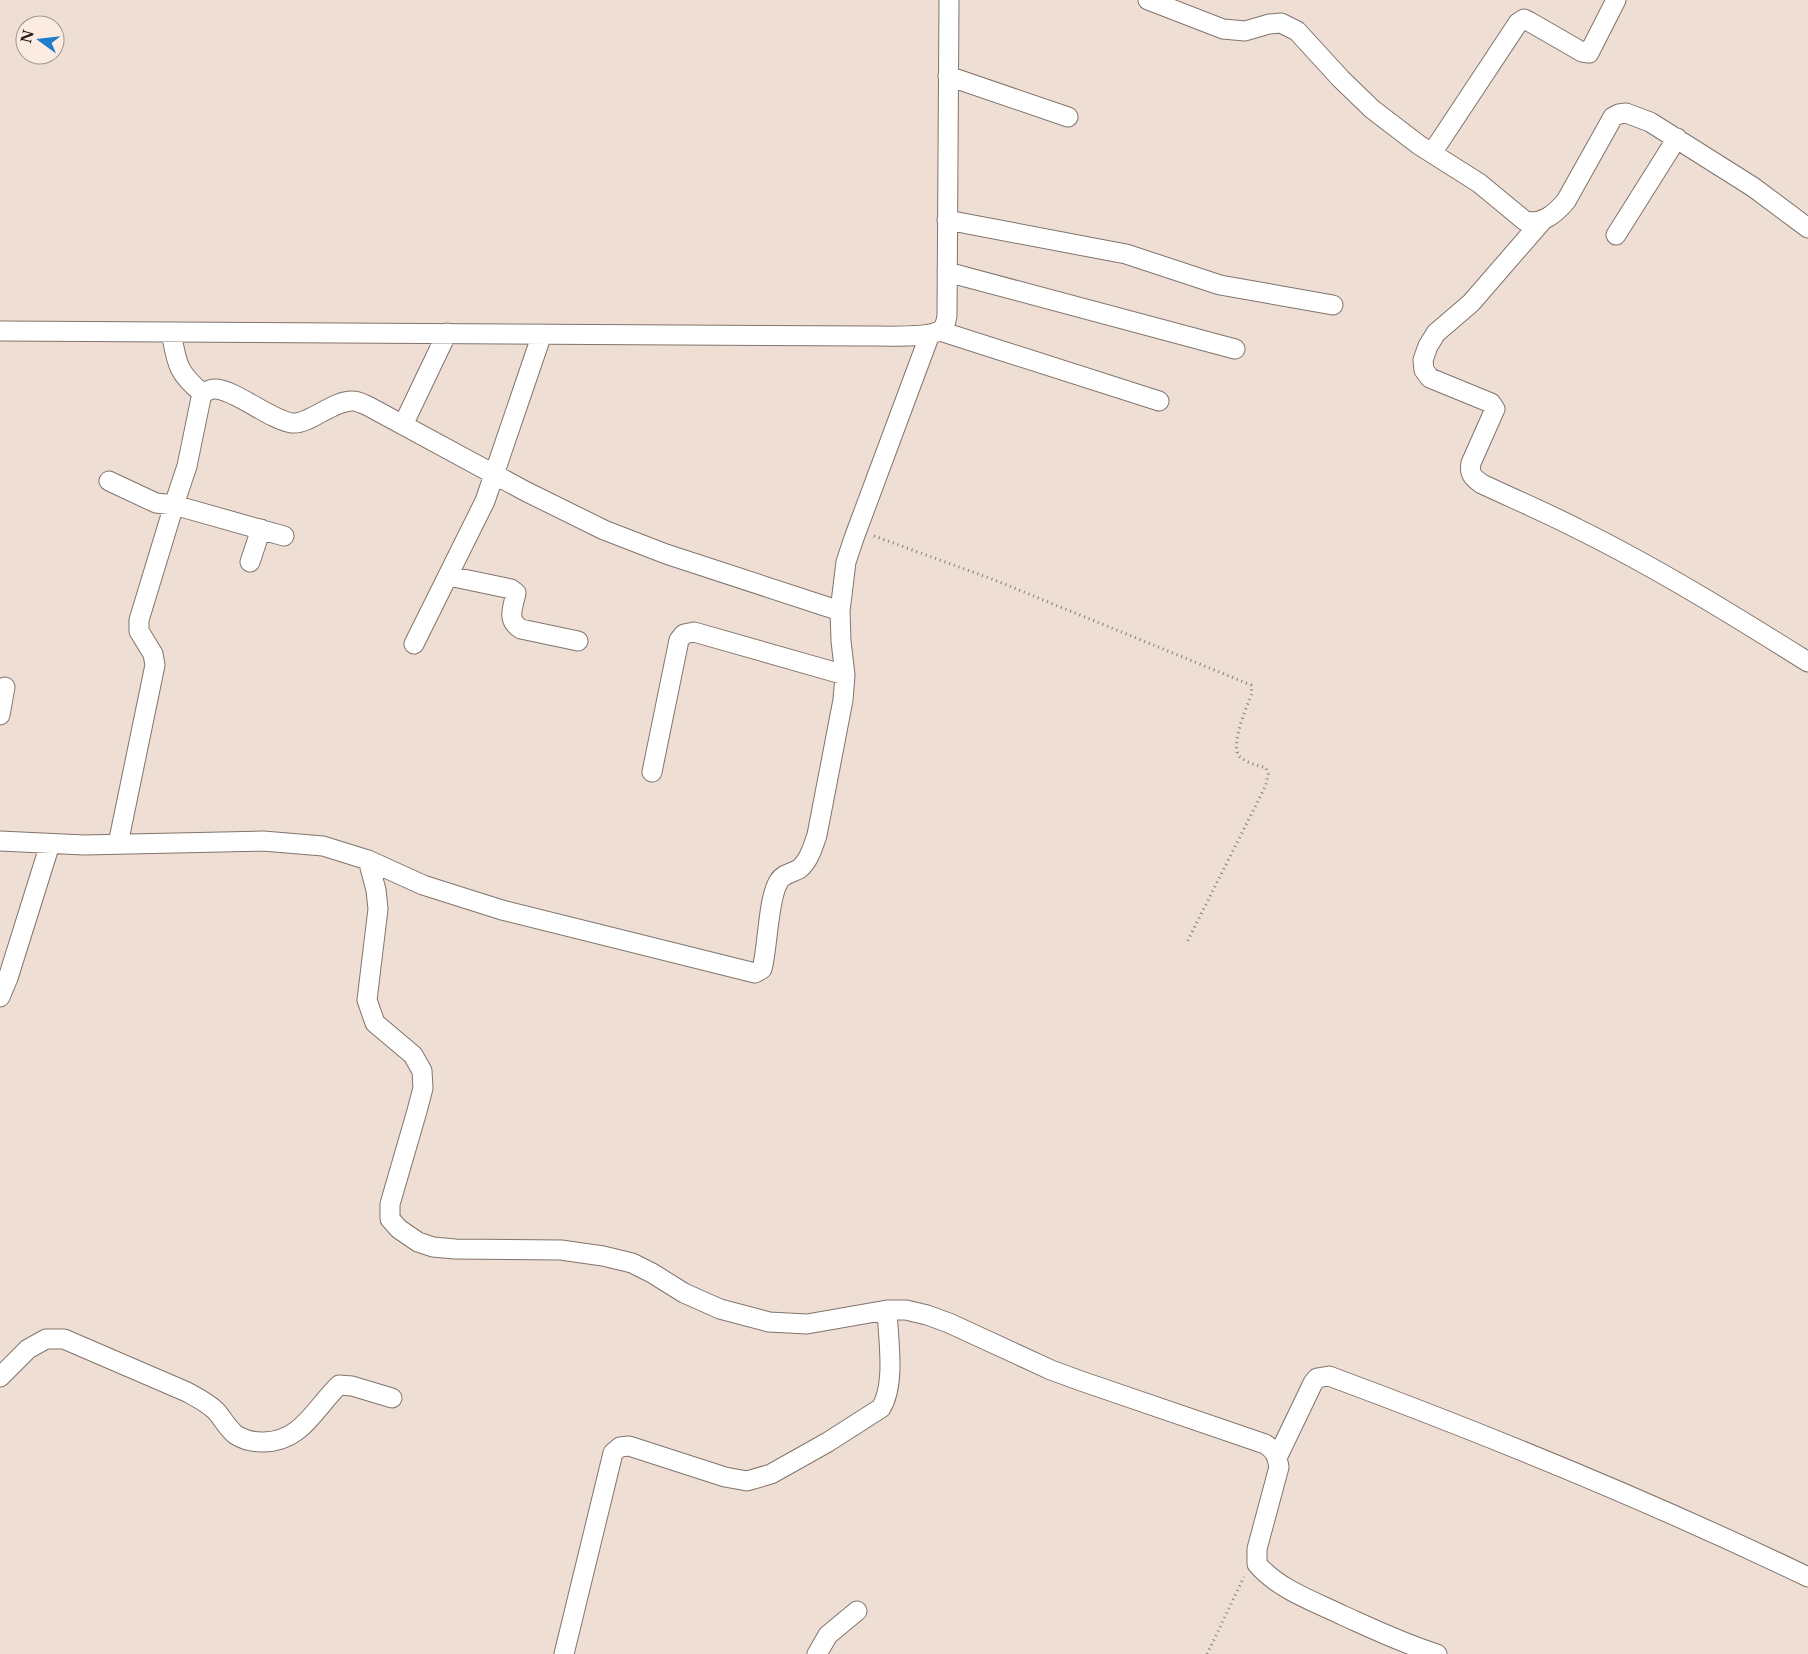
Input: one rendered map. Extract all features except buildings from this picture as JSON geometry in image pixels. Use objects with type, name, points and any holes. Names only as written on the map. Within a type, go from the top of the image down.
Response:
[{"type":"street","points":[[0,841],[50,844],[118,844],[263,841],[323,846],[368,860],[423,885],[502,910],[755,973],[762,969],[772,904],[779,881],[786,875],[798,870],[804,863],[811,852],[817,835],[843,700],[845,675],[840,611],[846,562],[935,332],[945,325],[949,0]]},
{"type":"street","points":[[1148,0],[1173,4],[1234,31],[1245,32],[1269,24],[1280,23],[1289,26],[1308,41],[1341,79],[1372,109],[1432,153],[1479,183],[1525,221],[1533,223],[1543,220],[1559,210],[1566,201],[1605,129],[1618,114],[1626,113],[1650,122],[1677,138],[1753,187],[1808,228]]},
{"type":"street","points":[[1432,153],[1518,23],[1524,19],[1582,52],[1589,53],[1616,0]]},
{"type":"street","points":[[948,76],[1068,117]]},
{"type":"street","points":[[1616,235],[1677,138]]},
{"type":"street","points":[[947,220],[1126,254],[1205,281],[1334,305]]},
{"type":"street","points":[[1543,220],[1471,303],[1436,334],[1428,346],[1423,360],[1424,370],[1430,378],[1490,403],[1495,409],[1471,463],[1470,472],[1473,478],[1614,548],[1724,610],[1808,662]]},
{"type":"street","points":[[947,272],[1235,349]]},
{"type":"street","points":[[0,332],[870,336],[935,332],[1159,401]]},
{"type":"street","points":[[171,332],[176,361],[181,372],[188,381],[202,392]]},
{"type":"street","points":[[403,425],[447,333]]},
{"type":"street","points":[[414,644],[485,501],[542,334]]},
{"type":"street","points":[[202,392],[214,389],[228,393],[277,418],[293,423],[307,419],[339,403],[353,401],[368,406],[494,474],[604,530],[666,554],[840,611]]},
{"type":"street","points":[[118,844],[155,666],[153,654],[139,631],[139,620],[186,466],[202,392]]},
{"type":"street","points":[[109,481],[156,503],[174,505],[284,536]]},
{"type":"street","points":[[250,562],[261,530]]},
{"type":"street","points":[[449,576],[511,589],[516,593],[511,619],[514,625],[521,629],[578,641]]},
{"type":"street","points":[[652,772],[679,640],[684,634],[694,632],[845,675]]},
{"type":"street","points":[[0,715],[5,687]]},
{"type":"street","points":[[0,997],[8,978],[50,844]]},
{"type":"street","points":[[368,860],[376,890],[378,909],[367,1000],[375,1023],[413,1055],[422,1071],[423,1088],[418,1110],[390,1204],[390,1219],[399,1229],[418,1242],[455,1249],[561,1250],[603,1256],[632,1264],[652,1273],[684,1293],[720,1309],[769,1322],[807,1324],[887,1310],[906,1310],[927,1315],[1081,1382],[1265,1444],[1274,1450],[1278,1458],[1279,1467],[1257,1549],[1257,1564],[1265,1574],[1302,1596],[1420,1649],[1437,1654]]},
{"type":"street","points":[[564,1654],[613,1453],[620,1447],[629,1446],[725,1477],[747,1481],[771,1474],[828,1442],[881,1408],[886,1399],[890,1378],[887,1310]]},
{"type":"street","points":[[0,1377],[28,1349],[46,1339],[64,1339],[188,1392],[215,1410],[237,1435],[252,1442],[271,1442],[286,1438],[302,1428],[330,1394],[340,1385],[352,1386],[392,1398]]},
{"type":"street","points":[[1278,1458],[1313,1383],[1317,1378],[1329,1376],[1480,1434],[1716,1533],[1808,1577]]},
{"type":"street","points":[[817,1654],[828,1635],[856,1611]]},
{"type":"path","points":[[857,530],[992,579],[1251,685],[1252,692],[1238,736],[1236,749],[1238,756],[1245,761],[1266,768],[1268,774],[1266,785],[1186,944]]},
{"type":"path","points":[[1207,1654],[1244,1576]]}]
